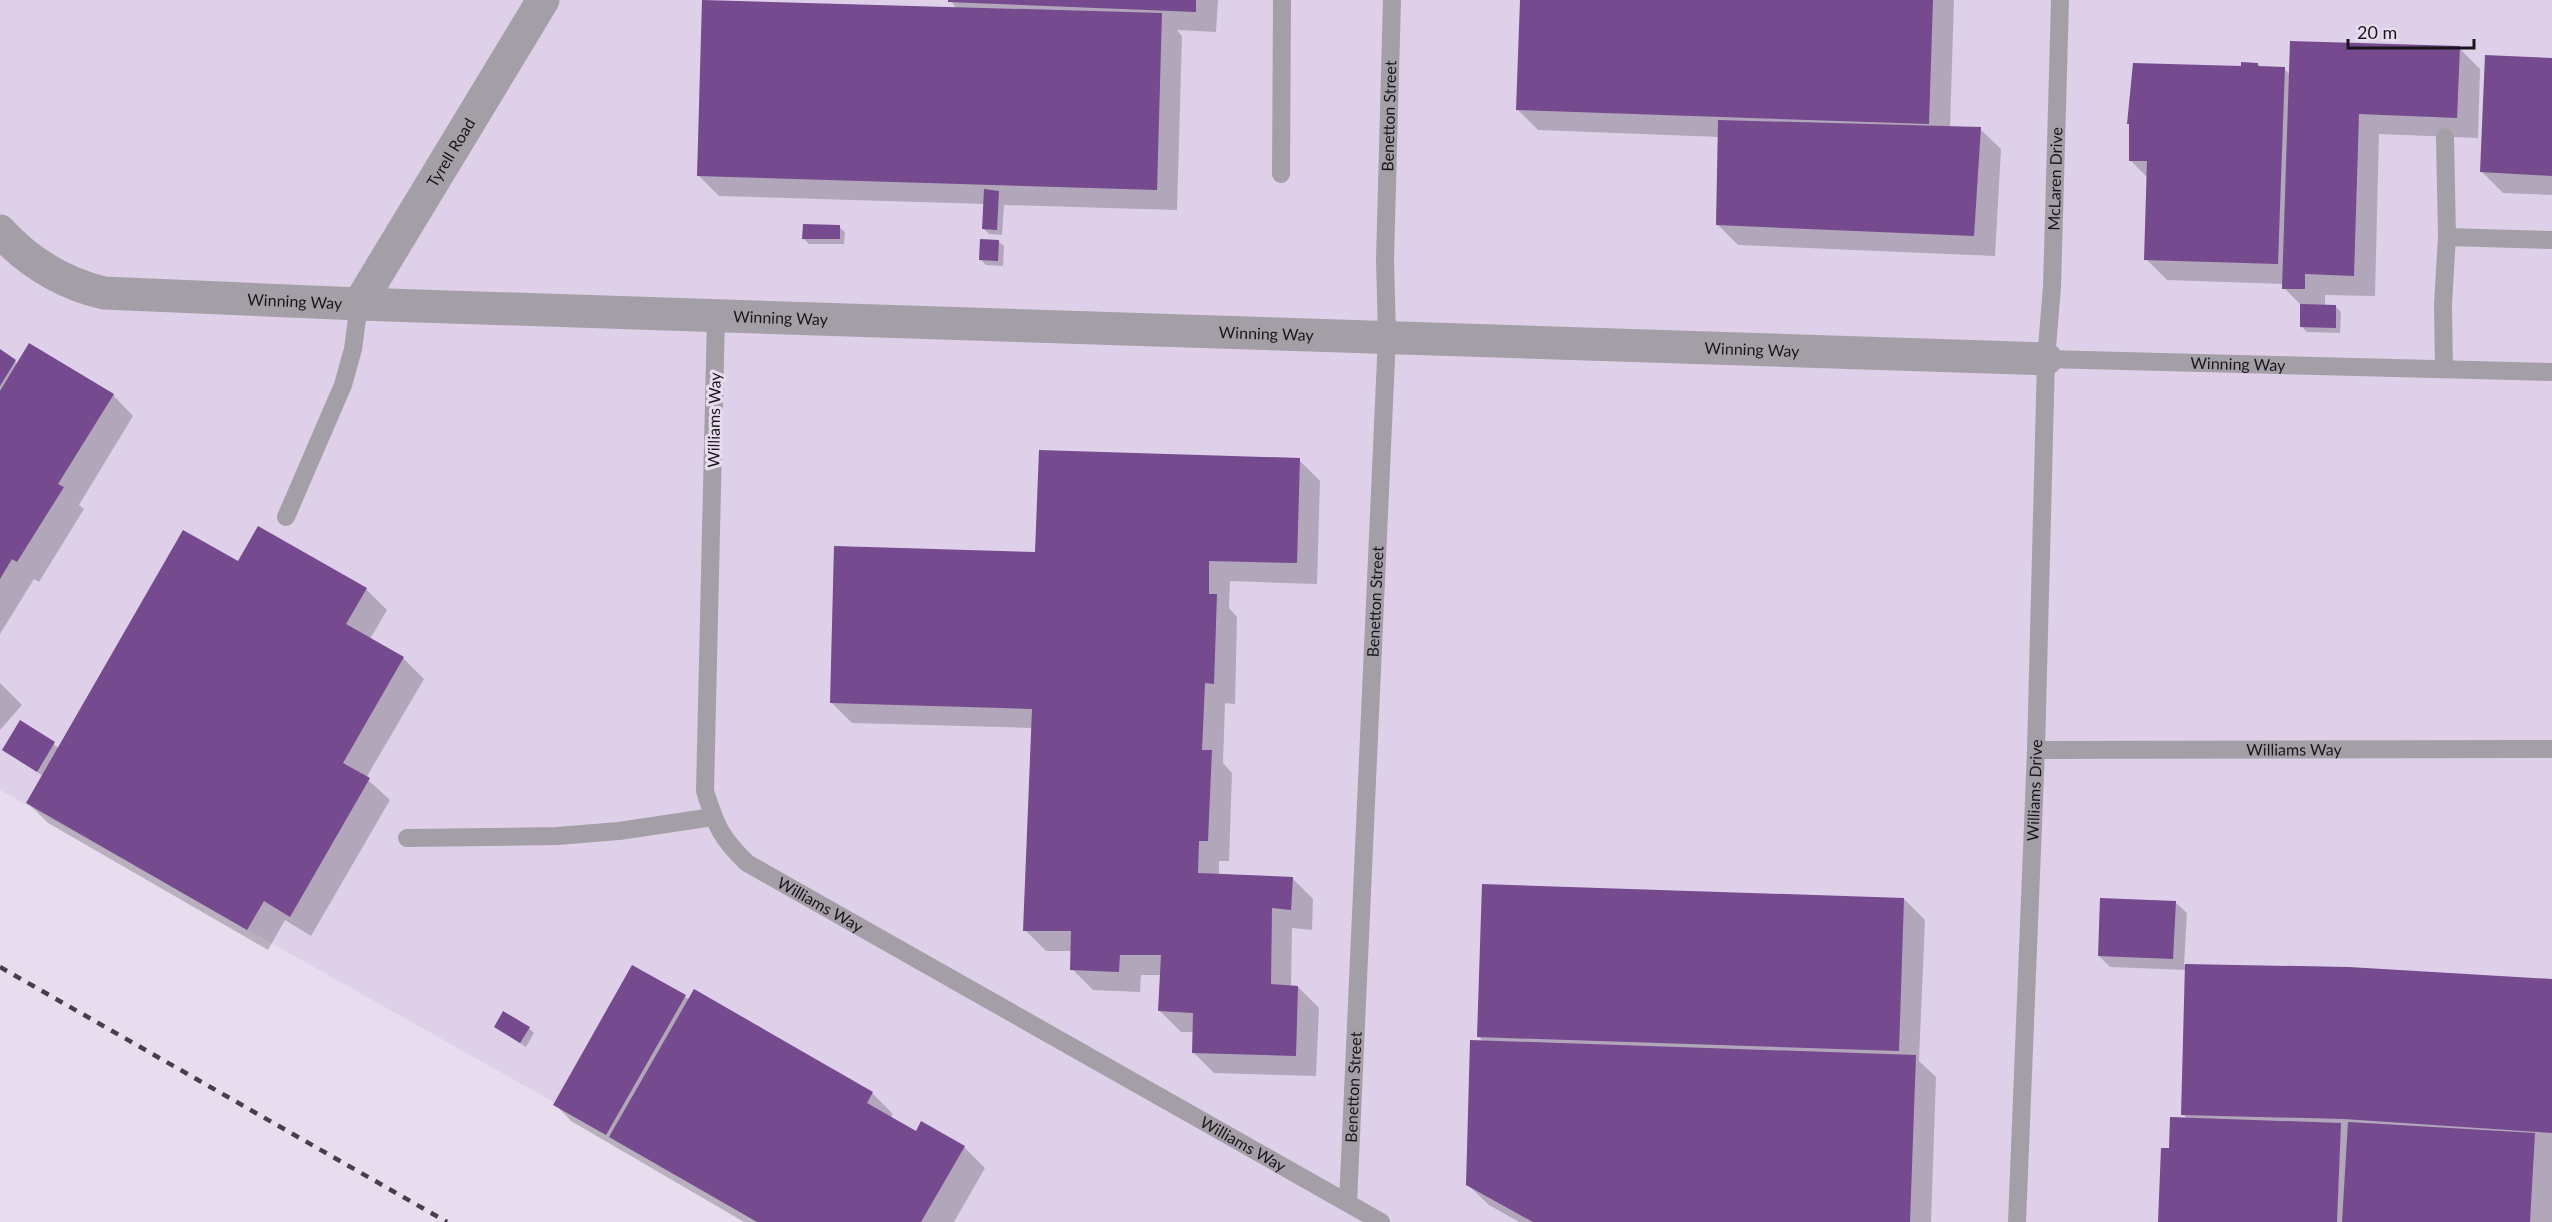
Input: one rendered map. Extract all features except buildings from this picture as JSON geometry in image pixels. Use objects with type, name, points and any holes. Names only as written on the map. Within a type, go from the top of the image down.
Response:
[{"type":"street","name":"Tyrell Road","points":[[359,304],[543,0]]},
{"type":"street","name":"Winning Way","points":[[0,232],[27,259],[79,287],[104,293],[359,304],[2046,359]]},
{"type":"lane","points":[[1281,174],[1282,0]]},
{"type":"lane","name":"Benetton Street","points":[[1348,1203],[1387,336],[1386,182],[1392,0]]},
{"type":"lane","name":"McLaren Drive","points":[[2046,359],[2052,287],[2060,0]]},
{"type":"lane","points":[[2444,369],[2445,137]]},
{"type":"lane","points":[[2446,237],[2552,240]]},
{"type":"lane","points":[[286,517],[343,385],[353,349],[359,304]]},
{"type":"lane","name":"Williams Way","points":[[716,315],[705,791],[713,817],[726,842],[747,863],[1381,1222]]},
{"type":"lane","name":"Winning Way","points":[[2046,359],[2552,372]]},
{"type":"lane","name":"Williams Drive","points":[[2017,1222],[2036,750],[2046,359]]},
{"type":"lane","name":"Williams Way","points":[[2036,750],[2552,749]]},
{"type":"lane","points":[[407,838],[557,836],[619,831],[713,817]]},
{"type":"shaded area","points":[[0,0],[2552,0],[2552,1222],[766,1222],[0,790]]},
{"type":"railway","points":[[0,967],[447,1222]]}]
